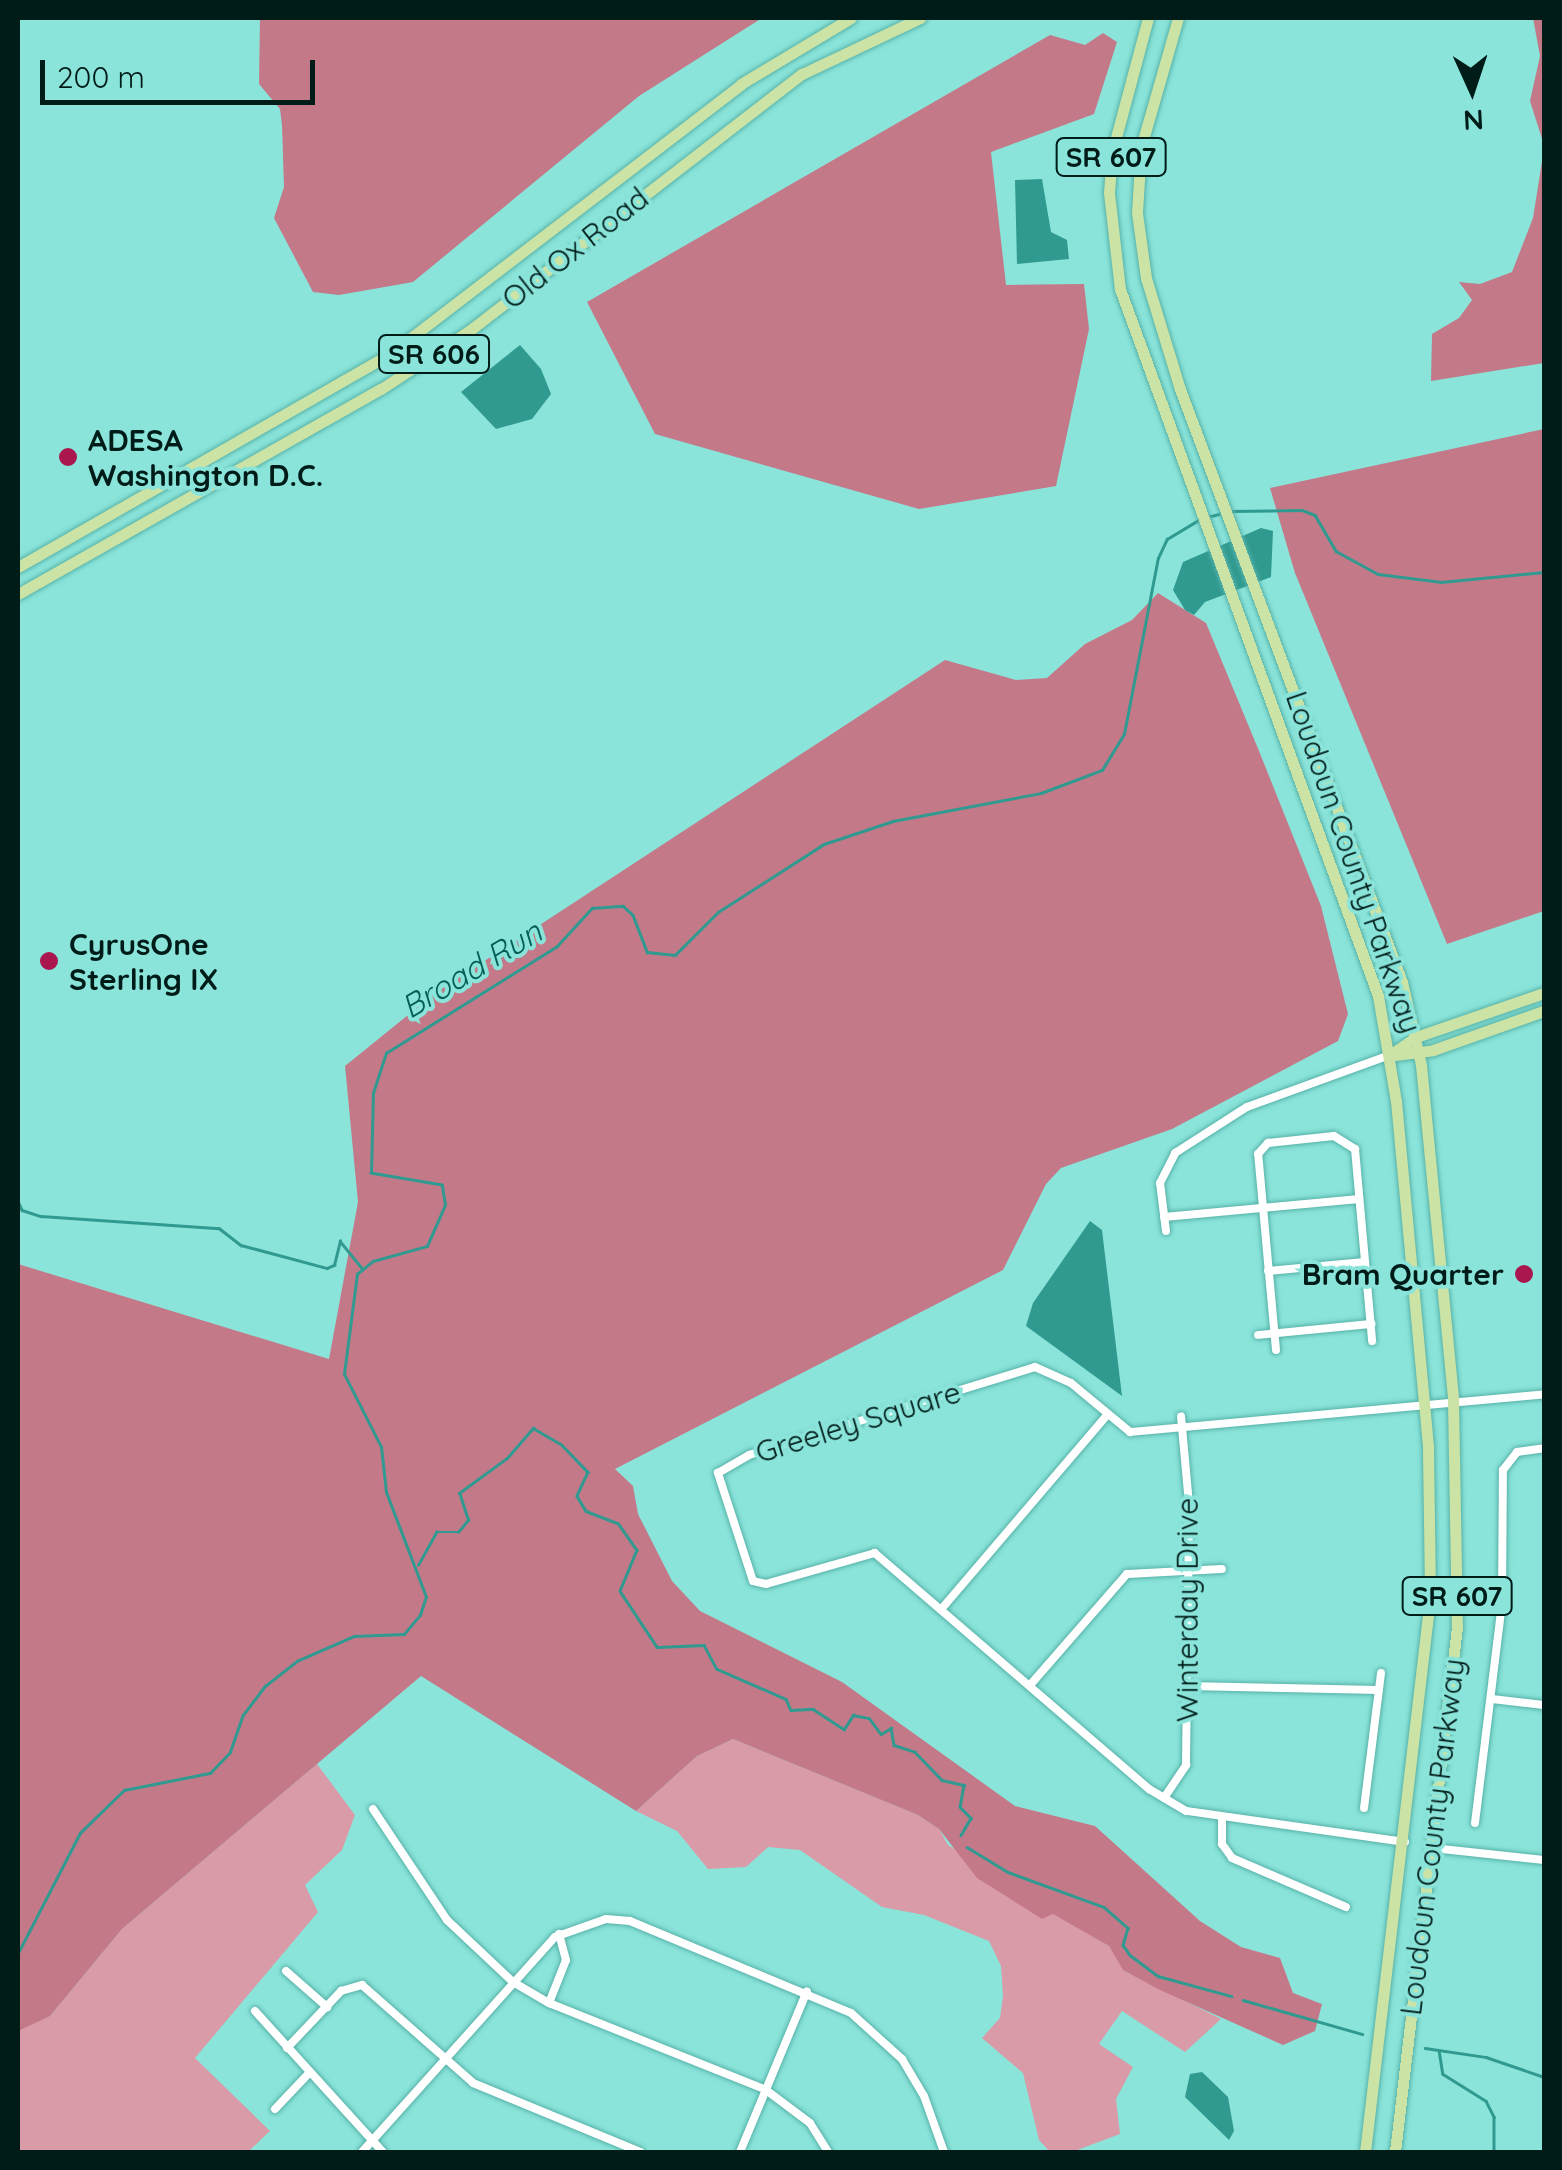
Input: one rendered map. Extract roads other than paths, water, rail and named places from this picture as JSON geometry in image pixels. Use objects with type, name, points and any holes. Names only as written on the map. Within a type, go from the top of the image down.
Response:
[{"type":"main road","name":"Old Ox Road","points":[[18,594],[382,389],[494,312],[802,74],[920,18]]},
{"type":"main road","name":"Loudoun County Parkway","points":[[1148,18],[1114,133],[1112,240],[1134,339],[1378,996],[1390,1056],[1425,1402],[1430,1598],[1406,1842],[1365,2152]]},
{"type":"main road","name":"Loudoun County Parkway","points":[[1178,18],[1140,148],[1139,248],[1180,389],[1402,982],[1419,1054],[1454,1400],[1457,1626],[1396,2152]]},
{"type":"main road","name":"Old Ox Road","points":[[18,567],[391,353],[741,84],[846,19]]},
{"type":"main road","points":[[1390,1056],[1416,1037],[1544,993]]},
{"type":"main road","points":[[1390,1056],[1419,1054],[1544,1011]]},
{"type":"street","points":[[1166,1231],[1165,1165],[1192,1140],[1247,1108],[1390,1056]]},
{"type":"street","points":[[1276,1350],[1257,1160],[1263,1146],[1334,1136],[1352,1143],[1372,1342]]},
{"type":"street","points":[[1164,1217],[1359,1198]]},
{"type":"street","points":[[1268,1271],[1366,1262]]},
{"type":"street","points":[[1258,1335],[1371,1324]]},
{"type":"street","name":"Greeley Square","points":[[1406,1842],[1222,1820],[1164,1798],[944,1606],[876,1553],[766,1584],[753,1581],[719,1469],[1034,1366],[1071,1383],[1106,1416],[1130,1432],[1544,1394]]},
{"type":"street","points":[[944,1606],[1106,1416]]},
{"type":"street","name":"Winterday Drive","points":[[1164,1798],[1186,1765],[1188,1569],[1181,1416]]},
{"type":"street","points":[[1475,1823],[1502,1603],[1504,1470],[1517,1452],[1544,1448]]},
{"type":"street","points":[[1031,1684],[1127,1574],[1222,1569]]},
{"type":"street","points":[[1364,1808],[1381,1672]]},
{"type":"street","points":[[1187,1686],[1379,1690]]},
{"type":"street","points":[[1492,1699],[1544,1705]]},
{"type":"street","points":[[373,1808],[448,1920],[513,1982],[548,2003],[766,2090],[810,2123],[828,2152]]},
{"type":"street","points":[[1222,1820],[1222,1844],[1232,1858],[1346,1907]]},
{"type":"street","points":[[1432,1848],[1544,1860]]},
{"type":"street","points":[[362,2152],[558,1934],[594,1920],[630,1921],[851,2012],[891,2046],[924,2096],[944,2152]]},
{"type":"street","points":[[548,2003],[566,1960],[558,1934]]},
{"type":"street","points":[[286,1971],[327,2007]]},
{"type":"street","points":[[287,2048],[348,1987],[362,1985],[444,2059],[487,2090],[640,2152]]},
{"type":"street","points":[[740,2152],[806,1991]]},
{"type":"street","points":[[256,2010],[308,2073],[383,2152]]},
{"type":"street","points":[[275,2109],[308,2073]]},
{"type":"waterway","name":"Broad Run","points":[[1231,511],[1302,510],[1315,515],[1336,551],[1378,574],[1441,582],[1544,572]]},
{"type":"waterway","name":"Broad Run","points":[[1207,517],[1223,513]]},
{"type":"waterway","name":"Broad Run","points":[[18,1953],[80,1833],[124,1790],[210,1773],[230,1752],[243,1715],[265,1686],[297,1661],[354,1636],[404,1634],[420,1615],[426,1597],[386,1492],[381,1447],[344,1374],[357,1274],[373,1261],[427,1246],[445,1205],[442,1185],[371,1173],[373,1093],[386,1053],[557,946],[592,908],[623,906],[633,915],[647,952],[675,955],[718,912],[824,844],[893,821],[1041,793],[1102,770],[1124,734],[1158,558],[1167,539],[1199,520]]},
{"type":"waterway","points":[[18,1201],[22,1210],[41,1216],[219,1228],[241,1245],[327,1268],[334,1265],[340,1241],[363,1269]]},
{"type":"waterway","points":[[418,1565],[436,1532],[458,1532],[468,1520],[459,1493],[507,1458],[533,1428],[561,1444],[588,1472],[577,1496],[586,1511],[618,1523],[637,1550],[620,1591],[657,1647],[704,1645],[717,1669],[786,1699],[791,1710],[813,1709],[844,1729],[853,1715],[869,1718],[881,1734],[891,1728],[894,1745],[915,1752],[942,1780],[964,1785],[960,1807],[971,1818],[961,1835]]},
{"type":"waterway","points":[[967,1847],[1008,1872],[1104,1907],[1128,1928],[1123,1945],[1130,1955],[1158,1976],[1231,1996]]},
{"type":"waterway","points":[[1243,2000],[1362,2034]]},
{"type":"waterway","points":[[1425,2048],[1486,2057],[1544,2077]]},
{"type":"waterway","points":[[1439,2050],[1443,2074],[1486,2101],[1494,2117],[1494,2152]]},
{"type":"place","name":"ADESA Washington D.C.","points":[[68,457]]},
{"type":"place","name":"CyrusOne Sterling IX","points":[[49,961]]},
{"type":"place","name":"Bram Quarter","points":[[1524,1274]]}]
